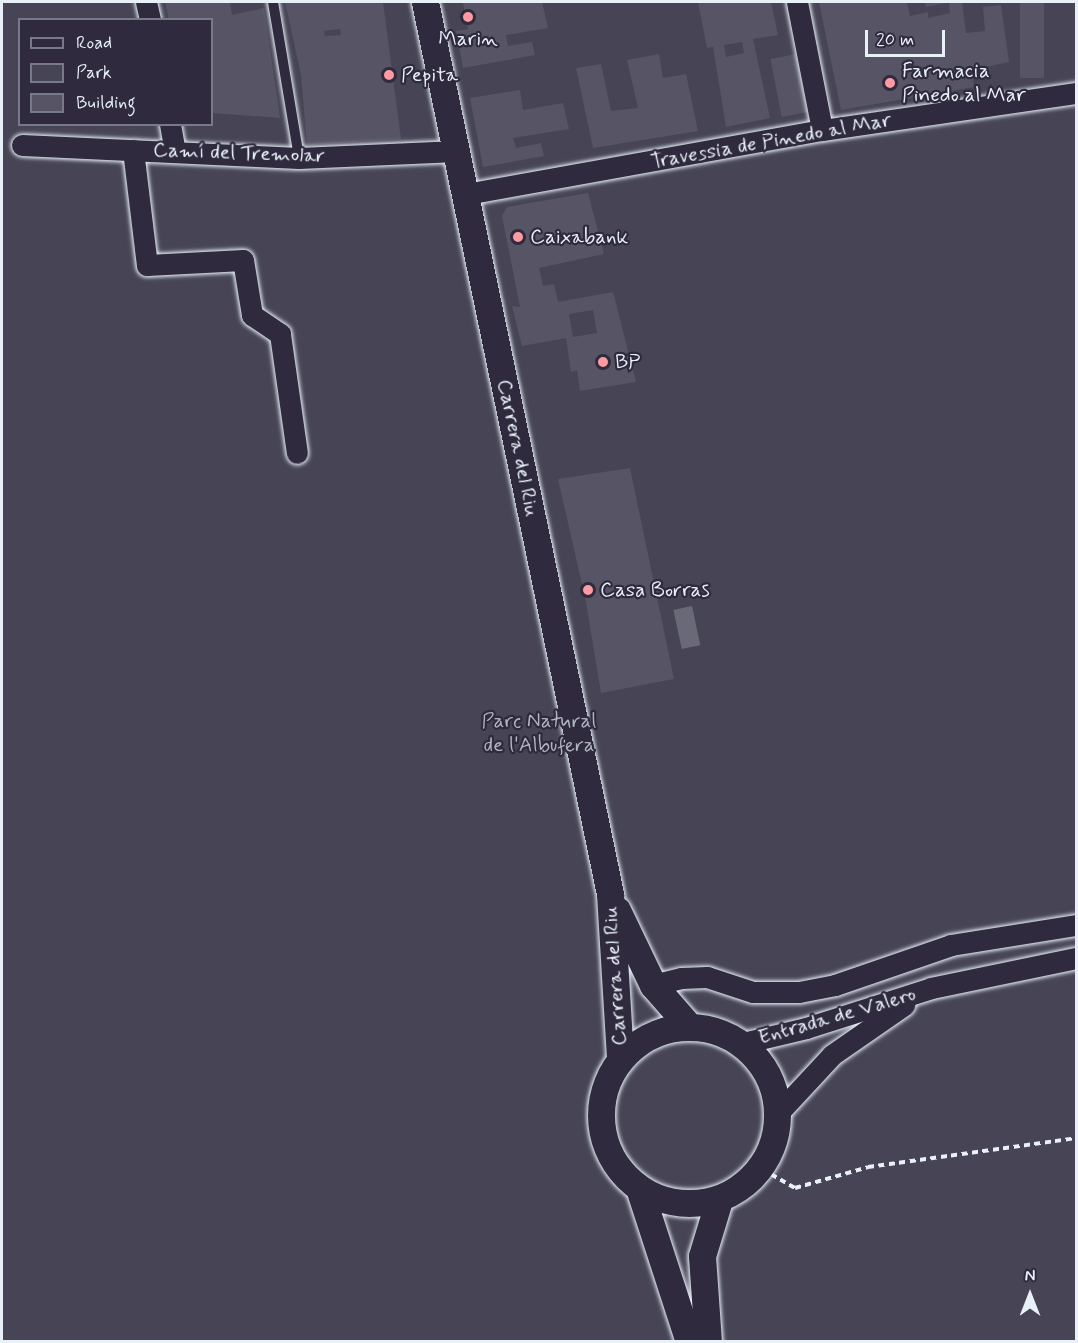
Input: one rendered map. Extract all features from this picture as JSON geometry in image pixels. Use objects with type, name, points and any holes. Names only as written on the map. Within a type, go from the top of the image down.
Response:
[{"type":"street","points":[[146,2],[150,18]]},
{"type":"street","name":"Carrera del Riu","points":[[425,2],[610,894],[620,1057]]},
{"type":"street","points":[[797,2],[822,130]]},
{"type":"street","name":"Travessia de Pinedo al Mar","points":[[466,194],[822,130],[1077,93]]},
{"type":"street","points":[[170,126],[175,152]]},
{"type":"street","name":"Camí del Tremolar","points":[[22,145],[299,158],[457,151]]},
{"type":"street","points":[[133,150],[147,265],[243,260],[252,315],[280,334],[297,453]]},
{"type":"street","name":"Carrera del Riu","points":[[610,894],[653,985],[688,1025]]},
{"type":"street","points":[[653,985],[681,978],[707,977],[753,992],[799,992],[835,985],[951,945],[1077,925]]},
{"type":"street","name":"Entrada de Valero","points":[[743,1043],[806,1028],[930,988],[1077,958]]},
{"type":"street","name":"Entrada de Valero","points":[[780,1111],[832,1056],[930,988]]},
{"type":"street","points":[[640,1191],[679,1205],[719,1200],[762,1169],[780,1111],[769,1072],[743,1043],[688,1025],[651,1034],[620,1057],[600,1103],[607,1153],[640,1191],[689,1341]]},
{"type":"street","points":[[708,1341],[702,1256],[719,1200]]},
{"type":"lane","points":[[273,2],[299,158]]},
{"type":"path","points":[[762,1169],[795,1188],[868,1167],[1077,1138]]},
{"type":"green space","name":"Parc Natural de l'Albufera","points":[[2,2],[1076,2],[1076,1341],[2,1342]]},
{"type":"water","points":[[692,606],[700,645],[682,649],[673,610]]},
{"type":"building","points":[[165,2],[230,2],[232,15],[264,8],[280,118],[213,113],[213,18],[169,18]]},
{"type":"building","points":[[285,2],[383,2],[401,139],[307,145],[301,75]],"holes":[[[340,29],[341,35],[325,36],[324,31]]]},
{"type":"building","points":[[542,2],[548,28],[506,35],[508,46],[532,42],[535,55],[463,68],[456,31],[468,29],[463,3]]},
{"type":"building","points":[[698,2],[771,2],[778,35],[753,39],[770,118],[726,127],[713,47],[707,48]],"holes":[[[742,42],[744,53],[726,57],[724,45]]]},
{"type":"building","points":[[819,2],[907,2],[910,16],[928,12],[928,18],[950,13],[949,2],[962,2],[966,33],[985,31],[983,7],[1001,5],[1009,62],[972,70],[974,87],[841,110]]},
{"type":"building","points":[[925,2],[946,2],[946,3],[926,7]]},
{"type":"building","points":[[1020,2],[1044,2],[1044,78],[1020,78]]},
{"type":"building","points":[[659,54],[663,78],[686,74],[698,131],[593,148],[576,68],[601,64],[611,111],[638,108],[627,60]]},
{"type":"building","points":[[796,54],[807,112],[782,117],[770,59]]},
{"type":"building","points":[[520,90],[523,110],[563,103],[569,129],[513,138],[516,148],[541,143],[544,156],[483,167],[470,98]]},
{"type":"building","points":[[588,193],[604,254],[539,268],[543,286],[554,284],[558,302],[613,292],[636,382],[580,391],[577,370],[571,372],[566,338],[522,346],[512,306],[520,307],[502,216],[507,207]],"holes":[[[593,310],[597,333],[573,337],[569,314]]]},
{"type":"building","points":[[630,468],[674,679],[601,693],[586,602],[558,479]]},
{"type":"place","name":"Marin","points":[[468,17]]},
{"type":"place","name":"Pepita","points":[[389,75]]},
{"type":"place","name":"Farmacia Pinedo al Mar","points":[[890,83]]},
{"type":"place","name":"Caixabank","points":[[518,237]]},
{"type":"place","name":"BP","points":[[603,362]]},
{"type":"place","name":"Casa Borras","points":[[588,590]]}]
